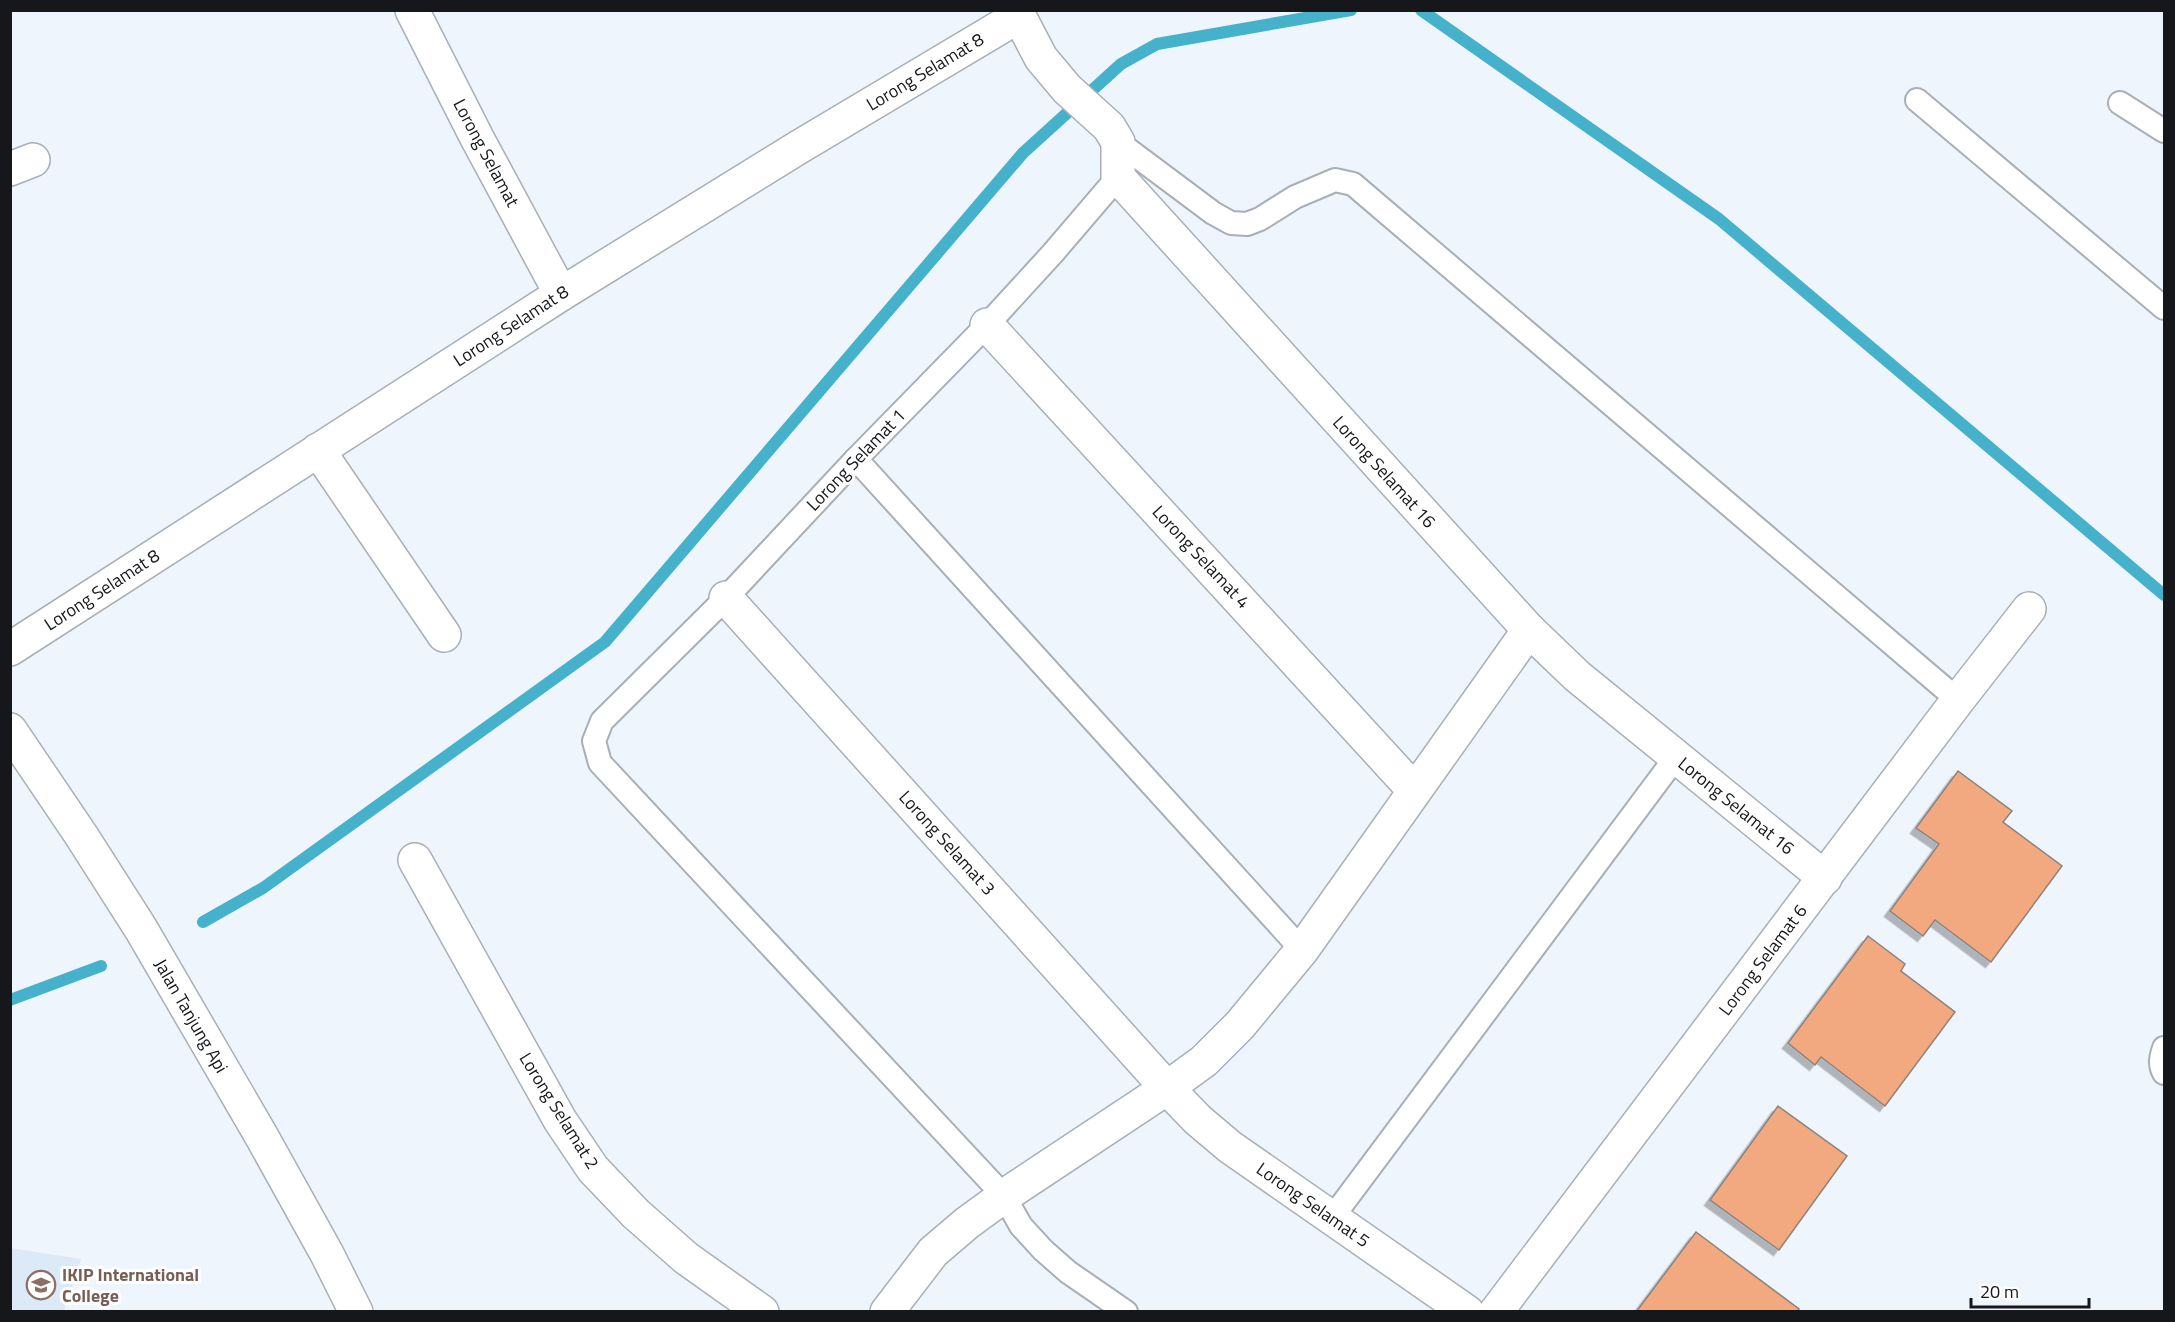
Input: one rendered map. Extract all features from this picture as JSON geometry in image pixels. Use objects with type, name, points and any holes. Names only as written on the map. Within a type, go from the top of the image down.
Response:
[{"type":"street","name":"Lorong Selamat","points":[[412,10],[477,138],[561,294]]},
{"type":"street","name":"Lorong Selamat 8","points":[[10,649],[561,294],[1017,14]]},
{"type":"street","points":[[1017,14],[1041,58],[1067,89],[1109,127],[1118,142],[1118,177]]},
{"type":"street","name":"Lorong Selamat 16","points":[[1118,177],[1529,630],[1577,676],[1825,878]]},
{"type":"street","name":"Lorong Selamat 4","points":[[987,325],[1414,790]]},
{"type":"street","points":[[318,450],[444,635]]},
{"type":"street","name":"Lorong Selamat 3","points":[[726,598],[1167,1088]]},
{"type":"street","name":"Lorong Selamat 6","points":[[1496,1311],[2029,609]]},
{"type":"street","points":[[887,1311],[933,1252],[968,1223],[1004,1196],[1167,1088],[1204,1061],[1240,1025],[1302,950],[1529,630]]},
{"type":"street","name":"Jalan Tanjung Api","points":[[10,730],[141,928],[262,1137],[356,1311]]},
{"type":"street","name":"Lorong Selamat 2","points":[[415,860],[561,1120],[592,1169],[636,1214],[686,1258],[762,1311]]},
{"type":"street","name":"Lorong Selamat 5","points":[[1167,1088],[1230,1148],[1467,1311]]},
{"type":"lane","points":[[1917,100],[2164,308]]},
{"type":"lane","points":[[2120,103],[2164,131]]},
{"type":"lane","points":[[1118,142],[1213,213],[1231,223],[1247,224],[1260,219],[1295,197],[1335,180],[1353,184],[1958,700]]},
{"type":"lane","name":"Lorong Selamat 1","points":[[1004,1196],[600,763],[594,741],[602,721],[726,598],[856,459],[987,325],[1118,177]]},
{"type":"lane","points":[[856,459],[1302,950]]},
{"type":"lane","points":[[1332,1218],[1676,757]]},
{"type":"lane","points":[[2164,1048],[2161,1068],[2164,1073]]},
{"type":"lane","points":[[1004,1196],[1020,1226],[1043,1250],[1068,1272],[1126,1311]]},
{"type":"shaded area","name":"IKIP International College","points":[[10,1248],[81,1259],[64,1311],[11,1311]]},
{"type":"building","points":[[1958,771],[2012,811],[2003,822],[2062,866],[1991,962],[1935,920],[1923,936],[1890,911],[1939,844],[1916,828]]},
{"type":"building","points":[[1868,936],[1905,964],[1901,971],[1955,1012],[1885,1106],[1821,1057],[1815,1065],[1788,1043]]},
{"type":"building","points":[[1778,1106],[1847,1156],[1779,1250],[1710,1200]]},
{"type":"building","points":[[1696,1232],[1799,1309],[1797,1312],[1636,1312]]},
{"type":"waterway","points":[[203,922],[263,888],[605,642],[1023,153],[1121,64],[1157,44],[1351,10]]},
{"type":"waterway","points":[[1421,10],[1719,219],[2164,595]]},
{"type":"waterway","points":[[10,1000],[101,966]]},
{"type":"place","name":"IKIP International College","points":[[41,1285]]}]
